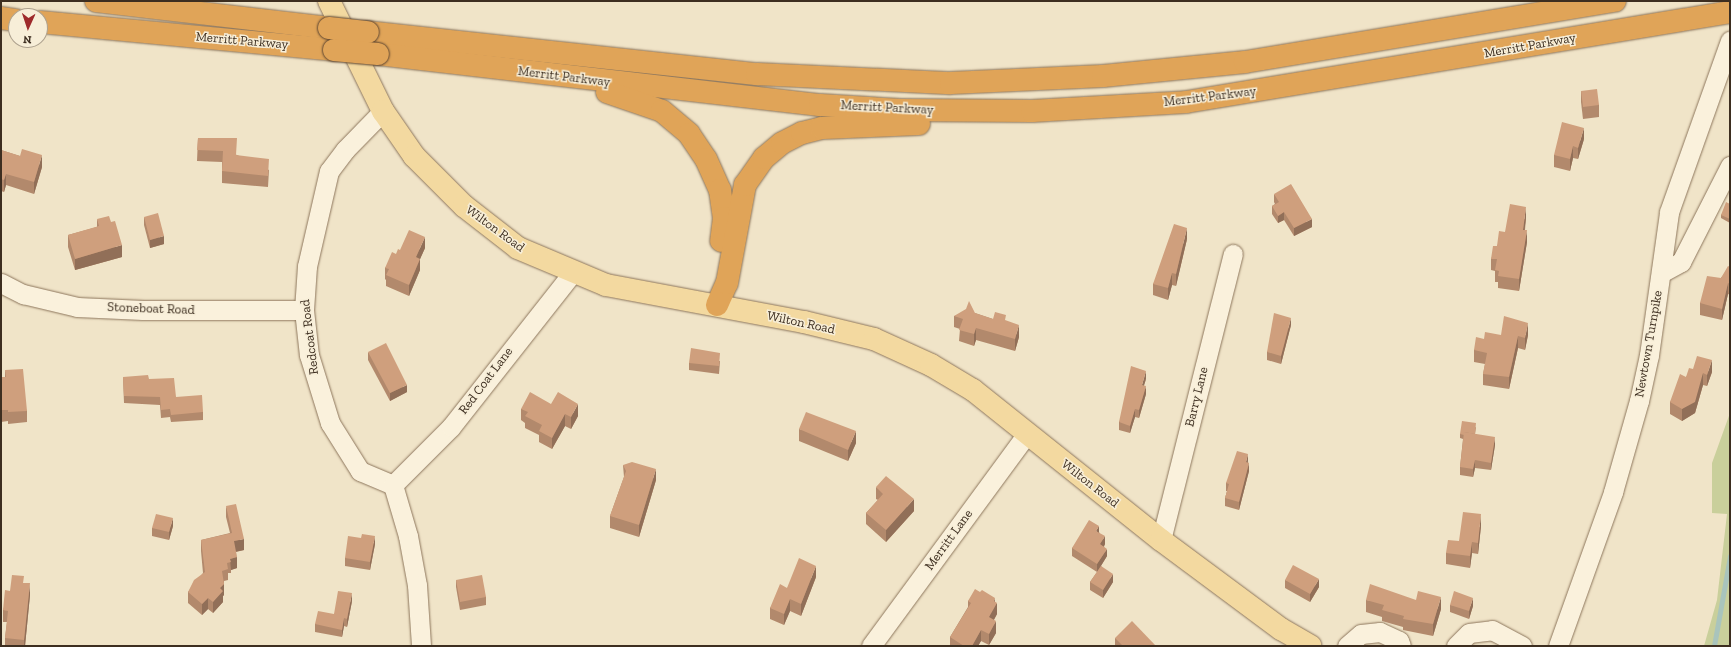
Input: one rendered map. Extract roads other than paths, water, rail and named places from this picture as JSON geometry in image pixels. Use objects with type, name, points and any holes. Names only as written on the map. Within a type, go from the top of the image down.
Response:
[{"type":"highway","name":"Merritt Parkway","points":[[96,1],[329,28],[757,74],[951,83],[1103,76],[1245,62],[1615,1]]},
{"type":"highway","points":[[120,1],[151,8]]},
{"type":"highway","name":"Merritt Parkway","points":[[48,23],[378,54],[727,96],[900,110],[1032,111],[1186,102],[1730,12]]},
{"type":"highway","points":[[476,66],[593,88],[631,99],[662,111],[689,134],[706,159],[720,190],[724,218],[715,281],[717,305]]},
{"type":"highway","points":[[717,305],[727,283],[746,186],[764,158],[782,143],[802,133],[846,125],[984,123],[1064,118],[1186,102]]},
{"type":"main road","name":"Wilton Road","points":[[330,1],[383,110],[414,156],[464,206],[518,248],[572,273],[606,285],[717,305],[874,339],[931,365],[972,390],[1161,540],[1281,629],[1311,646]]},
{"type":"street","name":"Newtown Turnpike","points":[[1558,646],[1613,492],[1639,401],[1649,355],[1670,212],[1730,41]]},
{"type":"street","name":"Redcoat Road","points":[[383,110],[345,150],[329,171],[307,266],[304,310],[310,362],[330,423],[360,471],[393,485]]},
{"type":"street","points":[[1661,273],[1681,262],[1730,166]]},
{"type":"street","name":"Barry Lane","points":[[1161,540],[1233,254]]},
{"type":"street","name":"Red Coat Lane","points":[[393,485],[451,427],[572,273]]},
{"type":"street","name":"Stoneboat Road","points":[[1,283],[23,294],[77,307],[143,310],[304,310]]},
{"type":"street","name":"Merritt Lane","points":[[871,646],[1027,434]]},
{"type":"street","points":[[393,485],[408,536],[417,585],[421,646]]},
{"type":"street","points":[[1456,646],[1469,633],[1492,630],[1522,646]]},
{"type":"street","points":[[1347,646],[1362,634],[1380,632],[1398,641],[1401,646]]},
{"type":"waterway","points":[[1714,646],[1730,556]]}]
